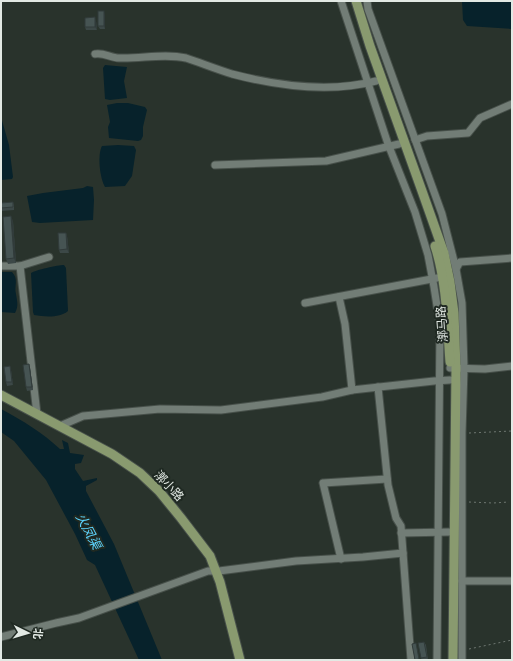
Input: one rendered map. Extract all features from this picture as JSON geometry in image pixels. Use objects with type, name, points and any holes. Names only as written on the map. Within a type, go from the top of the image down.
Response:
[{"type":"main road","name":"漷马路","points":[[350,1],[372,82],[399,144],[438,255],[437,278],[447,315],[457,368],[450,380],[447,660]]},
{"type":"main road","name":"漷马路","points":[[356,1],[370,46],[444,253],[450,282],[454,313],[457,368],[453,660]]},
{"type":"main road","name":"漷小路","points":[[1,395],[121,460],[150,482],[177,513],[210,556],[216,570],[240,660]]},
{"type":"street","points":[[341,1],[372,82],[389,146],[415,212],[428,255],[437,278],[440,325],[437,660]]},
{"type":"street","points":[[367,1],[368,9],[442,214],[456,269],[462,303],[457,368],[462,433],[462,660]]},
{"type":"street","points":[[95,54],[98,53],[109,57],[120,58],[163,56],[185,58],[230,73],[279,84],[345,87],[372,82]]},
{"type":"street","points":[[415,140],[428,136],[468,133],[480,118],[512,104]]},
{"type":"street","points":[[216,165],[326,161],[399,144]]},
{"type":"street","points":[[1,266],[20,266],[49,257]]},
{"type":"street","points":[[456,269],[460,262],[512,258]]},
{"type":"street","points":[[20,266],[37,414]]},
{"type":"street","points":[[305,303],[437,278]]},
{"type":"street","points":[[339,297],[345,324],[352,390]]},
{"type":"street","points":[[457,368],[485,369],[512,366]]},
{"type":"street","points":[[60,426],[83,416],[160,409],[221,410],[322,397],[352,390],[450,380]]},
{"type":"street","points":[[378,387],[388,479],[396,518],[401,526],[411,660]]},
{"type":"street","points":[[340,558],[323,483],[388,479]]},
{"type":"street","points":[[401,532],[449,532]]},
{"type":"street","points":[[1,637],[49,624],[79,618],[107,609],[208,570],[219,571],[296,561],[403,554]]},
{"type":"street","points":[[462,581],[512,581]]},
{"type":"path","points":[[462,433],[512,432]]},
{"type":"path","points":[[462,501],[493,503],[509,502]]},
{"type":"path","points":[[462,648],[469,649],[512,640]]},
{"type":"water","points":[[462,1],[512,1],[512,29],[467,26],[463,20]]},
{"type":"water","points":[[105,65],[127,67],[124,81],[127,98],[110,100],[105,99],[103,68]]},
{"type":"water","points":[[128,103],[145,107],[147,110],[141,140],[109,138],[108,127],[110,122],[107,105]]},
{"type":"water","points":[[1,117],[9,145],[13,177],[12,179],[1,180]]},
{"type":"water","points":[[102,146],[134,146],[136,150],[132,176],[125,186],[105,187],[100,167],[100,150]]},
{"type":"water","points":[[87,186],[93,187],[93,220],[40,223],[32,222],[27,196],[83,188]]},
{"type":"water","points":[[64,265],[66,268],[68,311],[57,316],[34,315],[31,273],[37,270]]},
{"type":"water","points":[[1,272],[12,272],[15,277],[17,308],[15,313],[1,312]]},
{"type":"water","name":"火凤渠","points":[[1,409],[32,427],[60,449],[64,449],[62,440],[68,443],[70,453],[84,455],[81,463],[75,464],[75,469],[83,481],[97,478],[97,480],[86,486],[86,491],[114,544],[162,660],[139,660],[95,565],[87,560],[46,480],[14,441],[1,432]]},
{"type":"building","points":[[98,11],[104,11],[104,26],[98,26]]},
{"type":"building","points":[[95,17],[95,27],[85,27],[85,18]]},
{"type":"building","points":[[13,202],[13,207],[1,208],[1,203]]},
{"type":"building","points":[[11,216],[14,258],[6,259],[3,217]]},
{"type":"building","points":[[58,233],[66,233],[67,249],[59,250]]},
{"type":"building","points":[[29,364],[32,387],[26,387],[23,365]]},
{"type":"building","points":[[10,366],[12,382],[6,382],[4,367]]},
{"type":"building","points":[[424,642],[427,657],[421,658],[418,643]]},
{"type":"building","points":[[416,643],[419,659],[415,660],[412,644]]}]
